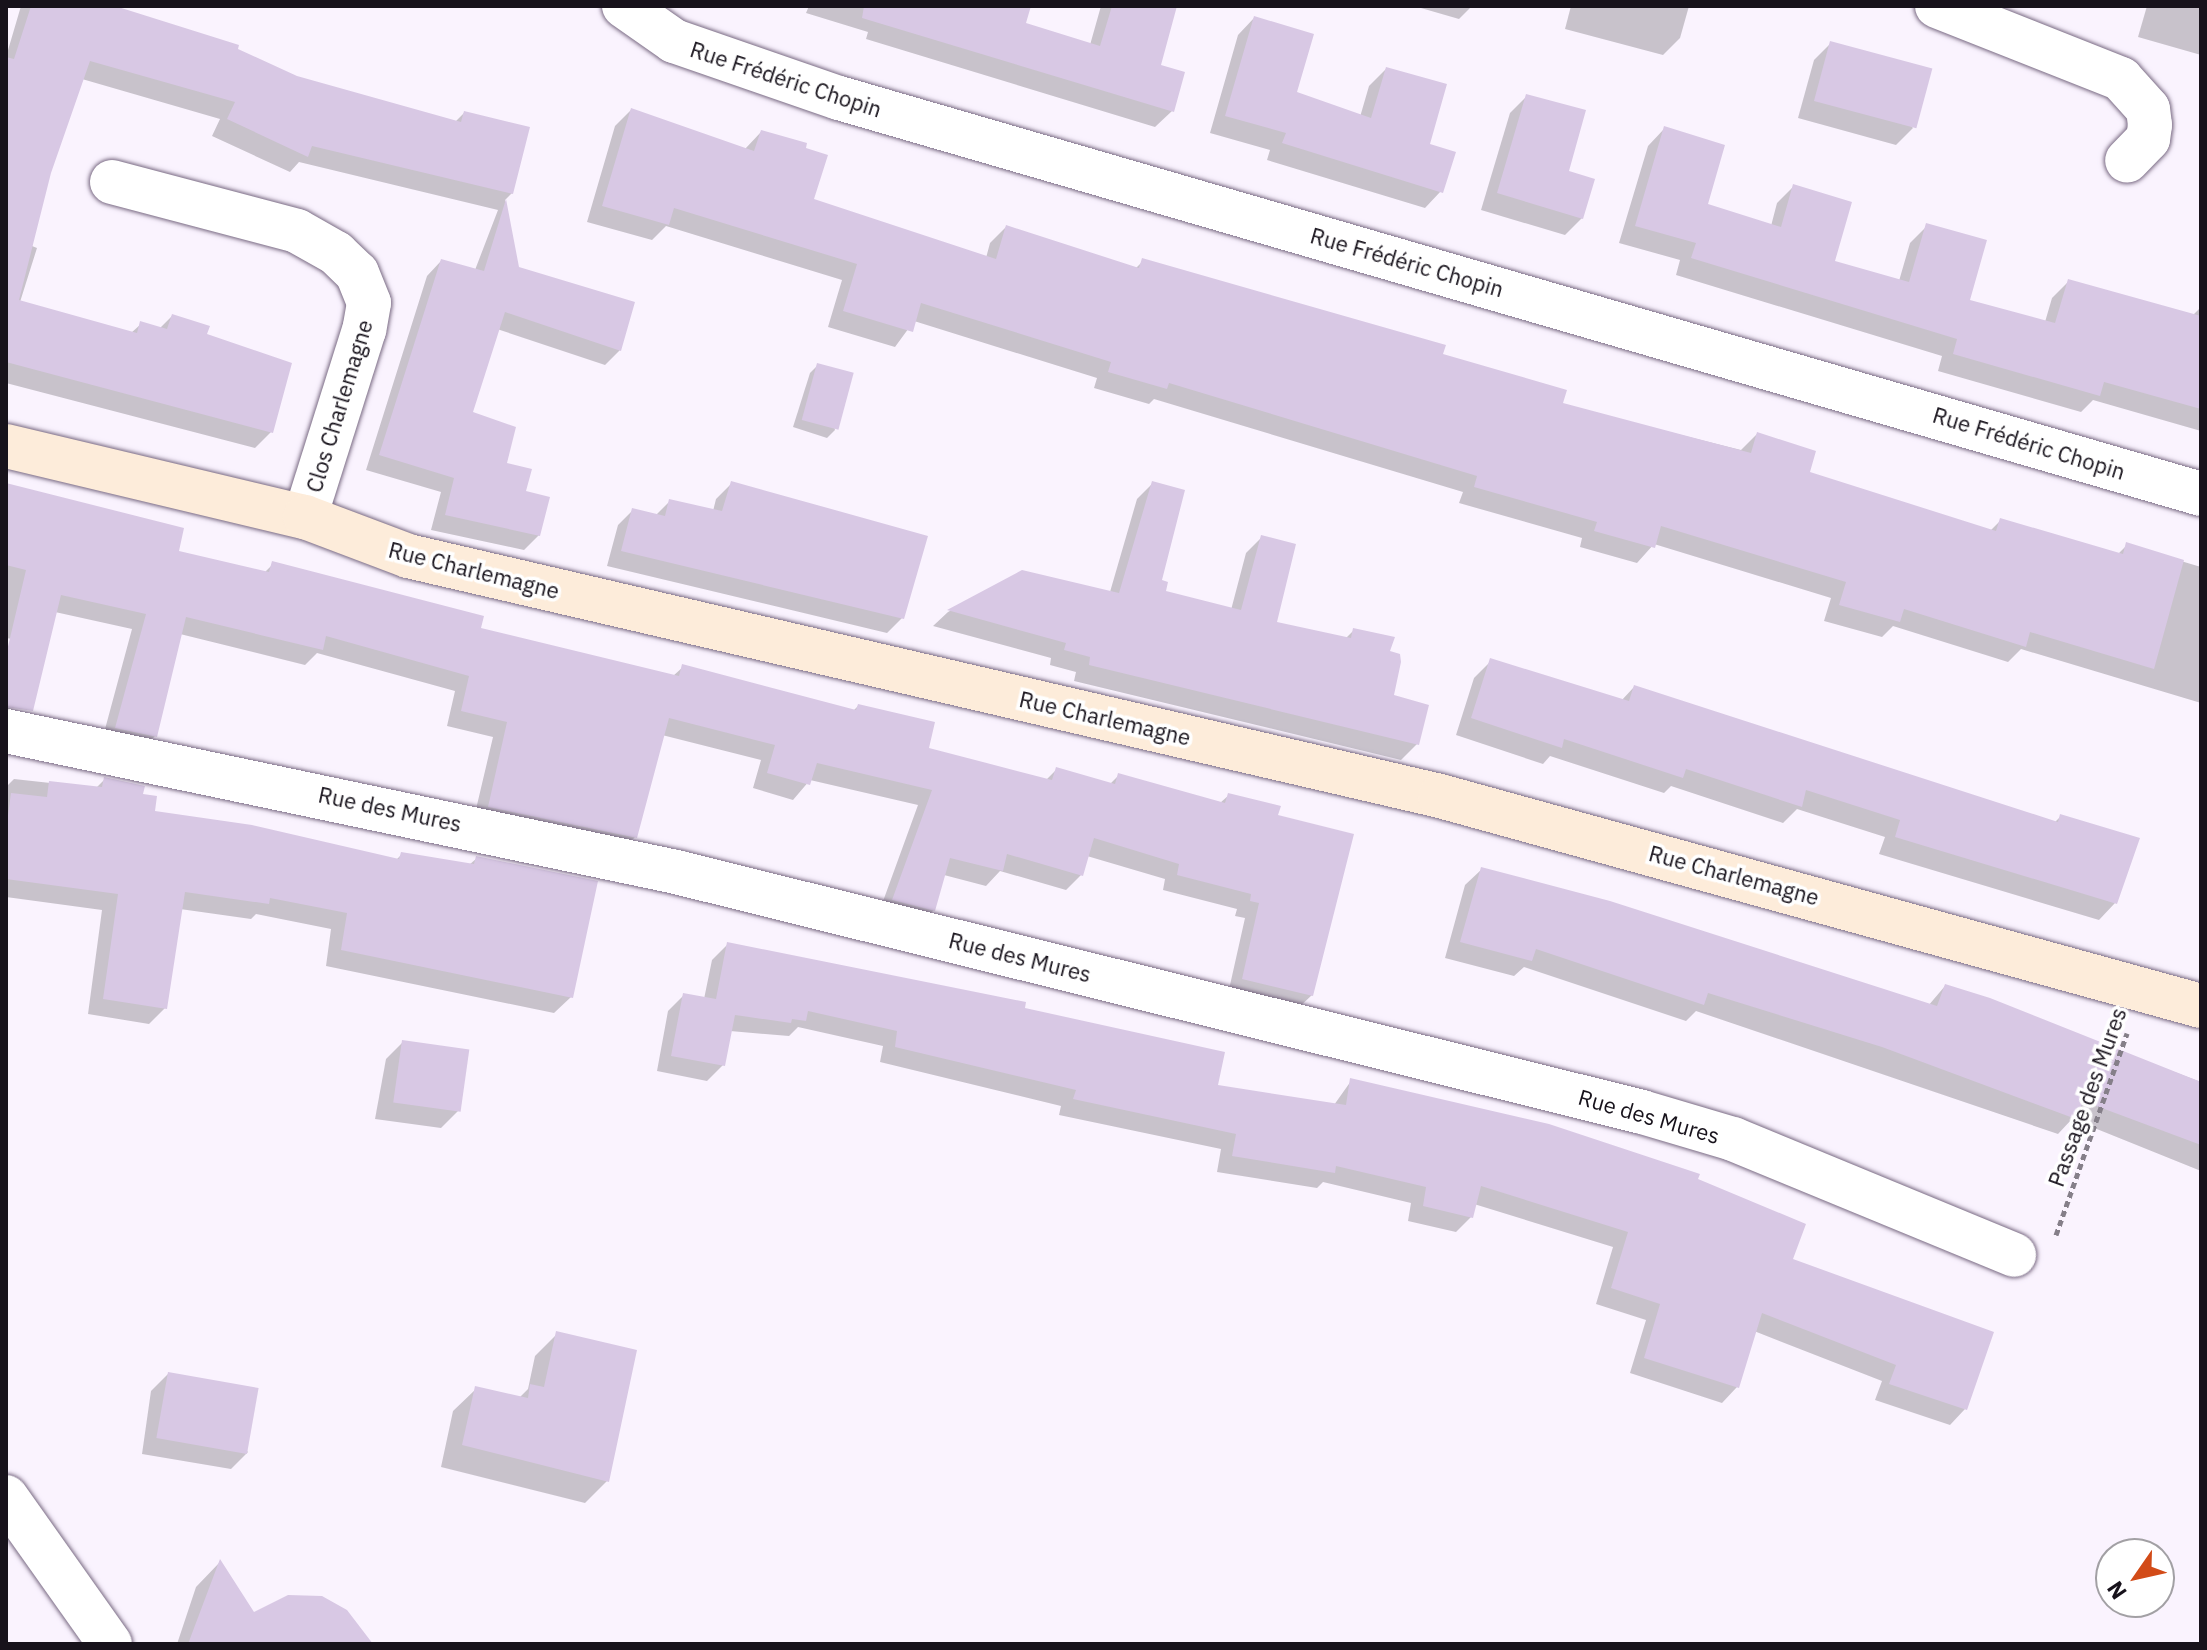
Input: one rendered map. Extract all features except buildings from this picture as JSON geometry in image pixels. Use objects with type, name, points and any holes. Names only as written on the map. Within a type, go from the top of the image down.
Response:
[{"type":"street","name":"Rue Frédéric Chopin","points":[[624,6],[674,41],[839,98],[2201,494]]},
{"type":"street","points":[[1937,6],[2121,79],[2148,109],[2150,125],[2148,139],[2127,161]]},
{"type":"street","name":"Clos Charlemagne","points":[[112,182],[297,231],[336,253],[357,273],[369,303],[305,517]]},
{"type":"street","name":"Rue Charlemagne","points":[[6,446],[305,517],[408,556],[1440,796],[2144,987],[2201,1006]]},
{"type":"street","name":"Rue des Mures","points":[[6,731],[676,872],[1642,1112],[1733,1139],[2014,1255]]},
{"type":"street","points":[[6,1497],[110,1644]]},
{"type":"path","name":"Passage des Mures","points":[[2061,1218],[2144,987]]}]
